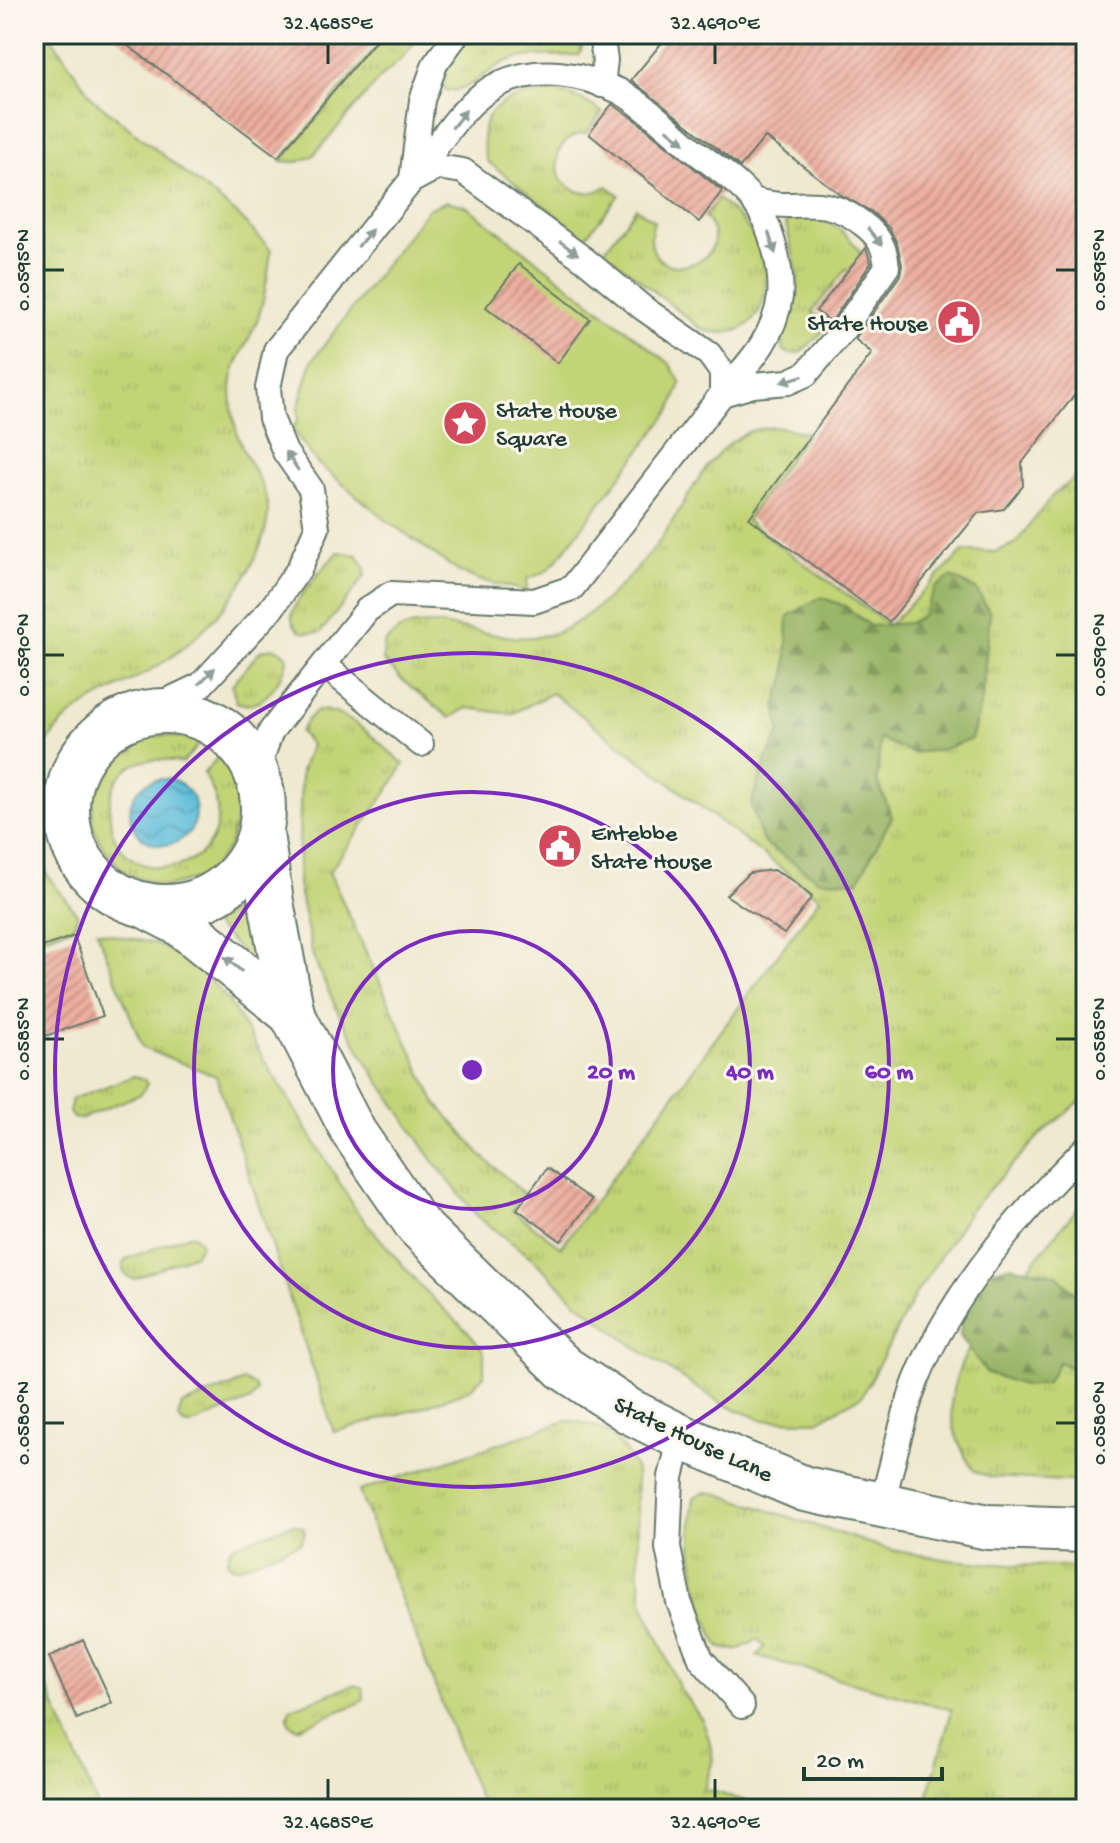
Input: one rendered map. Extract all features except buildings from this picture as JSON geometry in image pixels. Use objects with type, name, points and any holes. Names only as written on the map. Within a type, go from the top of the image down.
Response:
[{"type":"street","points":[[176,711],[212,722],[240,744],[256,773],[264,803],[261,834],[292,1014],[181,924],[119,896],[97,880],[81,861],[70,837],[66,811],[69,785],[79,761],[94,740],[115,724],[140,714],[176,711]]},
{"type":"street","points":[[144,905],[182,906],[216,893],[244,867],[261,834]]},
{"type":"street","name":"State House Lane","points":[[292,1014],[354,1133],[418,1226],[564,1368],[629,1411],[681,1437],[805,1489],[988,1527],[1086,1530]]},
{"type":"lane","points":[[411,181],[422,100],[435,64],[457,34]]},
{"type":"lane","points":[[601,34],[605,60],[602,85]]},
{"type":"lane","points":[[140,714],[201,685],[271,609],[299,569],[317,528],[311,489],[285,452],[271,418],[268,388],[276,350],[473,101],[500,83],[526,75],[554,72],[621,92],[753,200],[775,245],[780,293],[775,321],[764,346],[722,394],[572,588],[534,601],[391,594],[367,610],[271,731],[256,773]]},
{"type":"lane","points":[[411,181],[437,167],[463,171],[585,260],[643,308],[709,354],[722,372],[722,394]]},
{"type":"lane","points":[[722,394],[753,385],[788,382],[806,374],[843,330],[887,267],[886,250],[877,234],[850,214],[827,204],[769,205],[753,200]]},
{"type":"lane","points":[[324,665],[421,744]]},
{"type":"lane","points":[[881,1506],[916,1381],[947,1320],[995,1249],[1061,1172],[1086,1148]]},
{"type":"lane","points":[[681,1437],[671,1477],[668,1548],[679,1602],[701,1659],[742,1706]]},
{"type":"green space","points":[[34,34],[49,34],[93,99],[239,216],[271,250],[260,313],[237,363],[231,390],[237,434],[267,502],[266,527],[258,551],[231,599],[188,644],[164,662],[84,706],[67,719],[52,735],[41,754],[34,779]]},
{"type":"green space","points":[[387,34],[421,34],[313,156],[298,162],[281,161]]},
{"type":"green space","points":[[475,34],[579,34],[582,48],[579,55],[534,56],[508,61],[462,89],[445,91],[447,70],[457,48],[464,36],[469,40]]},
{"type":"green space","points":[[555,91],[581,99],[602,112],[587,133],[571,138],[561,148],[558,170],[561,179],[577,191],[594,192],[607,186],[619,195],[585,238],[487,161],[483,142],[489,115],[498,106],[523,96]]},
{"type":"green space","points":[[718,199],[743,222],[758,243],[766,285],[757,315],[735,331],[719,333],[700,328],[604,251],[636,208],[654,221],[652,244],[658,258],[671,265],[687,265],[701,259],[711,249],[714,235],[705,217]]},
{"type":"green space","points":[[447,201],[466,206],[669,363],[681,383],[671,410],[557,560],[545,572],[527,579],[527,591],[479,580],[458,571],[385,519],[317,463],[292,429],[298,420],[298,408],[312,361],[428,209]]},
{"type":"green space","points":[[795,215],[834,225],[862,255],[858,277],[846,269],[812,312],[830,325],[801,352],[790,354],[783,350],[782,340],[798,277],[786,224]]},
{"type":"green space","points":[[778,427],[807,433],[746,521],[889,625],[964,551],[995,552],[1015,544],[1053,495],[1086,470],[1086,1096],[1039,1136],[971,1209],[915,1295],[862,1396],[817,1421],[763,1420],[724,1405],[636,1348],[578,1303],[532,1258],[478,1217],[436,1165],[370,1068],[339,1014],[313,957],[298,884],[301,771],[311,745],[300,732],[318,710],[353,722],[404,764],[329,872],[435,1102],[482,1156],[524,1194],[512,1210],[561,1247],[820,898],[552,693],[512,714],[467,708],[450,718],[401,679],[383,660],[384,643],[398,631],[415,625],[434,624],[524,637],[546,635],[567,628],[618,589],[640,565],[720,452],[748,432]]},
{"type":"green space","points":[[339,552],[357,555],[365,567],[365,576],[320,633],[301,632],[292,621],[298,601]]},
{"type":"green space","points":[[951,577],[976,589],[990,613],[982,699],[971,739],[940,750],[913,753],[880,739],[877,780],[892,817],[858,881],[819,880],[763,842],[751,805],[767,758],[780,733],[776,704],[786,676],[788,616],[821,597],[845,606],[870,626],[909,623],[924,614],[935,588]]},
{"type":"green space","points":[[278,649],[287,657],[276,684],[255,703],[236,702],[232,685],[260,651]]},
{"type":"green space","points":[[164,735],[202,741],[182,763],[157,759],[140,762],[126,770],[117,781],[111,796],[110,818],[117,842],[131,858],[150,866],[171,867],[191,860],[207,847],[216,827],[216,801],[204,773],[219,756],[230,771],[239,811],[229,847],[207,876],[166,887],[126,874],[103,848],[92,824],[93,787],[104,762],[132,740]]},
{"type":"green space","points":[[34,837],[48,876],[78,915],[73,927],[34,940]]},
{"type":"green space","points":[[254,897],[267,976],[213,924]]},
{"type":"green space","points":[[97,931],[156,944],[196,965],[228,1000],[358,1213],[422,1288],[469,1333],[484,1352],[484,1375],[469,1390],[420,1408],[334,1432],[216,1076],[143,1048]]},
{"type":"green space","points":[[134,1076],[144,1079],[147,1084],[141,1094],[80,1119],[73,1118],[69,1112],[72,1099]]},
{"type":"green space","points":[[1086,1199],[1086,1482],[990,1477],[974,1471],[959,1443],[953,1422],[952,1401],[957,1374],[991,1315]]},
{"type":"green space","points":[[194,1235],[201,1244],[195,1254],[134,1279],[124,1272],[126,1259]]},
{"type":"green space","points":[[1009,1266],[1056,1274],[1084,1303],[1086,1374],[1059,1362],[1046,1383],[1025,1386],[987,1373],[960,1336],[963,1307],[980,1274]]},
{"type":"green space","points":[[244,1381],[254,1385],[257,1391],[251,1400],[190,1425],[178,1418],[182,1405]]},
{"type":"green space","points":[[566,1421],[589,1424],[609,1434],[625,1450],[636,1471],[639,1575],[644,1606],[680,1689],[702,1720],[709,1739],[713,1760],[704,1789],[774,1809],[483,1809],[359,1491]]},
{"type":"green space","points":[[705,1492],[887,1549],[949,1560],[1086,1567],[1086,1809],[924,1809],[952,1710],[757,1656],[765,1647],[758,1639],[740,1649],[719,1647],[704,1611],[693,1555],[694,1497]]},
{"type":"green space","points":[[293,1524],[303,1527],[305,1533],[300,1543],[239,1567],[227,1561],[230,1547]]},
{"type":"green space","points":[[34,1657],[99,1809],[34,1809]]},
{"type":"green space","points":[[353,1685],[363,1688],[364,1699],[359,1703],[298,1728],[289,1723],[291,1708]]},
{"type":"water","points":[[163,779],[176,782],[186,789],[193,799],[196,812],[193,825],[186,835],[176,842],[163,845],[150,842],[140,835],[133,825],[130,812],[133,799],[140,789],[150,782]]},
{"type":"place","name":"State House","points":[[959,322]]},
{"type":"place","name":"State House Square","points":[[465,423]]},
{"type":"place","name":"Entebbe State House","points":[[560,846]]}]
